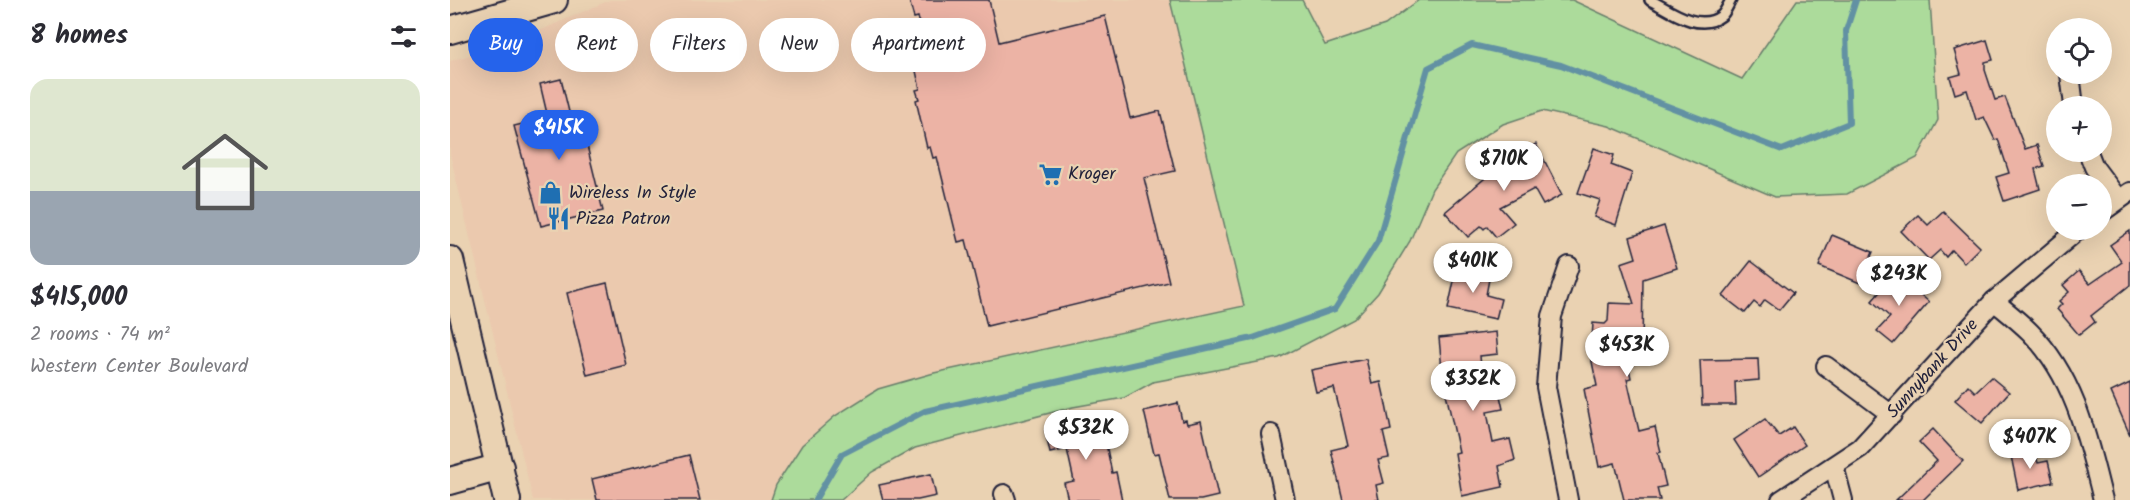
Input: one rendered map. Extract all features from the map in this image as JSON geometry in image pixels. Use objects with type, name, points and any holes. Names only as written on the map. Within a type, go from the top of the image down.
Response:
[{"type":"main road","points":[[450,30],[554,0]]},
{"type":"main road","points":[[450,261],[507,500]]},
{"type":"main road","points":[[450,480],[500,467]]},
{"type":"street","points":[[2092,162],[2094,167],[2124,196]]},
{"type":"street","name":"Sunnybank Drive","points":[[1781,500],[1860,448],[1994,301],[2066,240]]},
{"type":"street","points":[[1568,500],[1546,387],[1551,316],[1569,266]]},
{"type":"street","points":[[1994,301],[2031,333],[2067,384],[2084,424],[2103,500]]},
{"type":"street","points":[[1826,366],[1892,415]]},
{"type":"street","points":[[1271,434],[1285,500]]},
{"type":"street","points":[[1834,466],[1843,500]]},
{"type":"lane","points":[[1650,0],[1686,18],[1703,23],[1721,16],[1731,0]]},
{"type":"shaded area","points":[[610,0],[1171,0],[1244,306],[934,373],[776,485],[771,500],[533,500],[450,154],[450,61],[468,56],[468,72],[543,72],[543,29],[555,24],[555,72],[638,72],[638,18],[569,18]]},
{"type":"green space","points":[[1170,0],[1302,0],[1325,45],[1385,25],[1419,0],[1572,0],[1742,79],[1797,0],[1930,0],[1938,120],[1917,158],[1847,194],[1775,197],[1609,126],[1542,111],[1503,124],[1456,154],[1432,189],[1410,241],[1378,293],[1354,319],[1279,358],[1153,382],[1124,398],[1073,407],[915,448],[872,472],[841,500],[771,500],[776,485],[802,445],[835,416],[878,389],[934,373],[1244,306]]},
{"type":"building","name":"Kroger","points":[[909,0],[989,0],[999,42],[1105,16],[1130,118],[1160,111],[1175,171],[1144,178],[1169,282],[987,326],[966,240],[958,242],[937,157],[933,158],[930,147],[927,148],[916,100],[919,99],[916,90],[920,89],[916,72],[986,72],[986,18],[914,18]]},
{"type":"building","points":[[1987,40],[1993,60],[1985,62],[1985,70],[1995,100],[2005,97],[2025,149],[2037,145],[2044,166],[2035,169],[2040,189],[2004,201],[1996,177],[2009,173],[1998,139],[1995,140],[1984,117],[1976,120],[1967,90],[1955,94],[1950,77],[1961,74],[1954,50]]},
{"type":"building","points":[[561,79],[570,116],[579,113],[603,211],[541,226],[514,126],[548,118],[540,84]]},
{"type":"building","points":[[1536,144],[1562,195],[1543,205],[1534,189],[1500,207],[1514,223],[1496,237],[1487,226],[1484,229],[1481,226],[1468,237],[1445,212],[1498,167],[1496,164]]},
{"type":"building","points":[[1594,148],[1614,155],[1611,165],[1632,173],[1616,225],[1594,217],[1600,200],[1578,193]]},
{"type":"building","points":[[1943,211],[1980,247],[1964,263],[1952,250],[1946,257],[1940,250],[1929,260],[1901,231],[1918,215],[1928,225]]},
{"type":"building","points":[[1664,226],[1677,268],[1643,279],[1642,348],[1625,348],[1631,378],[1627,379],[1639,431],[1655,427],[1661,452],[1658,453],[1666,486],[1657,488],[1660,500],[1624,500],[1615,463],[1599,467],[1584,389],[1597,386],[1591,357],[1593,323],[1605,324],[1608,321],[1609,303],[1634,304],[1621,263],[1636,258],[1630,237]]},
{"type":"building","points":[[2130,231],[2130,285],[2091,316],[2095,322],[2079,335],[2057,309],[2062,304],[2059,301],[2069,292],[2063,285],[2079,271],[2090,284],[2122,262],[2110,245]]},
{"type":"building","points":[[1832,235],[1873,252],[1860,283],[1819,266]]},
{"type":"building","points":[[1751,261],[1793,293],[1779,310],[1765,300],[1760,307],[1754,302],[1745,313],[1723,296]]},
{"type":"building","points":[[1457,267],[1490,274],[1486,295],[1501,299],[1496,319],[1448,309]]},
{"type":"building","points":[[1896,273],[1929,302],[1893,344],[1877,331],[1890,317],[1872,301]]},
{"type":"building","points":[[607,283],[626,365],[587,375],[567,293]]},
{"type":"building","points":[[1496,332],[1498,354],[1480,356],[1483,390],[1498,387],[1503,409],[1487,412],[1493,443],[1510,439],[1515,460],[1499,466],[1503,487],[1462,496],[1455,453],[1459,452],[1443,380],[1439,338]]},
{"type":"building","points":[[1366,359],[1372,384],[1381,382],[1391,430],[1383,432],[1389,458],[1378,460],[1384,483],[1376,485],[1379,500],[1343,500],[1331,450],[1348,446],[1340,411],[1334,388],[1316,392],[1311,370]]},
{"type":"building","points":[[1758,359],[1759,380],[1735,382],[1736,405],[1702,405],[1700,360]]},
{"type":"building","points":[[1991,377],[2009,392],[1982,423],[1955,400],[1968,385],[1975,392]]},
{"type":"building","points":[[2130,383],[2130,435],[2111,392]]},
{"type":"building","points":[[1178,403],[1182,421],[1186,420],[1187,424],[1201,421],[1218,496],[1201,500],[1170,500],[1159,453],[1154,454],[1144,411]]},
{"type":"building","points":[[1765,419],[1779,436],[1793,427],[1805,445],[1758,477],[1734,440]]},
{"type":"building","points":[[1101,420],[1112,473],[1116,472],[1122,500],[1068,500],[1064,483],[1074,481],[1067,449],[1050,453],[1045,430]]},
{"type":"building","points":[[1933,429],[1963,461],[1923,500],[1896,500],[1937,461],[1919,442]]},
{"type":"building","points":[[2034,448],[2038,463],[2048,461],[2053,482],[2018,490],[2011,456]]},
{"type":"building","points":[[689,455],[700,500],[597,500],[592,479]]},
{"type":"building","points":[[931,474],[936,496],[918,500],[883,500],[879,485]]},
{"type":"waterway","points":[[815,500],[842,454],[925,411],[1253,338],[1335,309],[1378,241],[1428,68],[1472,45],[1561,65],[1782,150],[1849,123],[1846,31],[1856,0]]},
{"type":"place","name":"Kroger","points":[[1050,174]]},
{"type":"place","name":"Wireless In Style","points":[[551,193]]},
{"type":"place","name":"Pizza Patron","points":[[558,219]]}]
